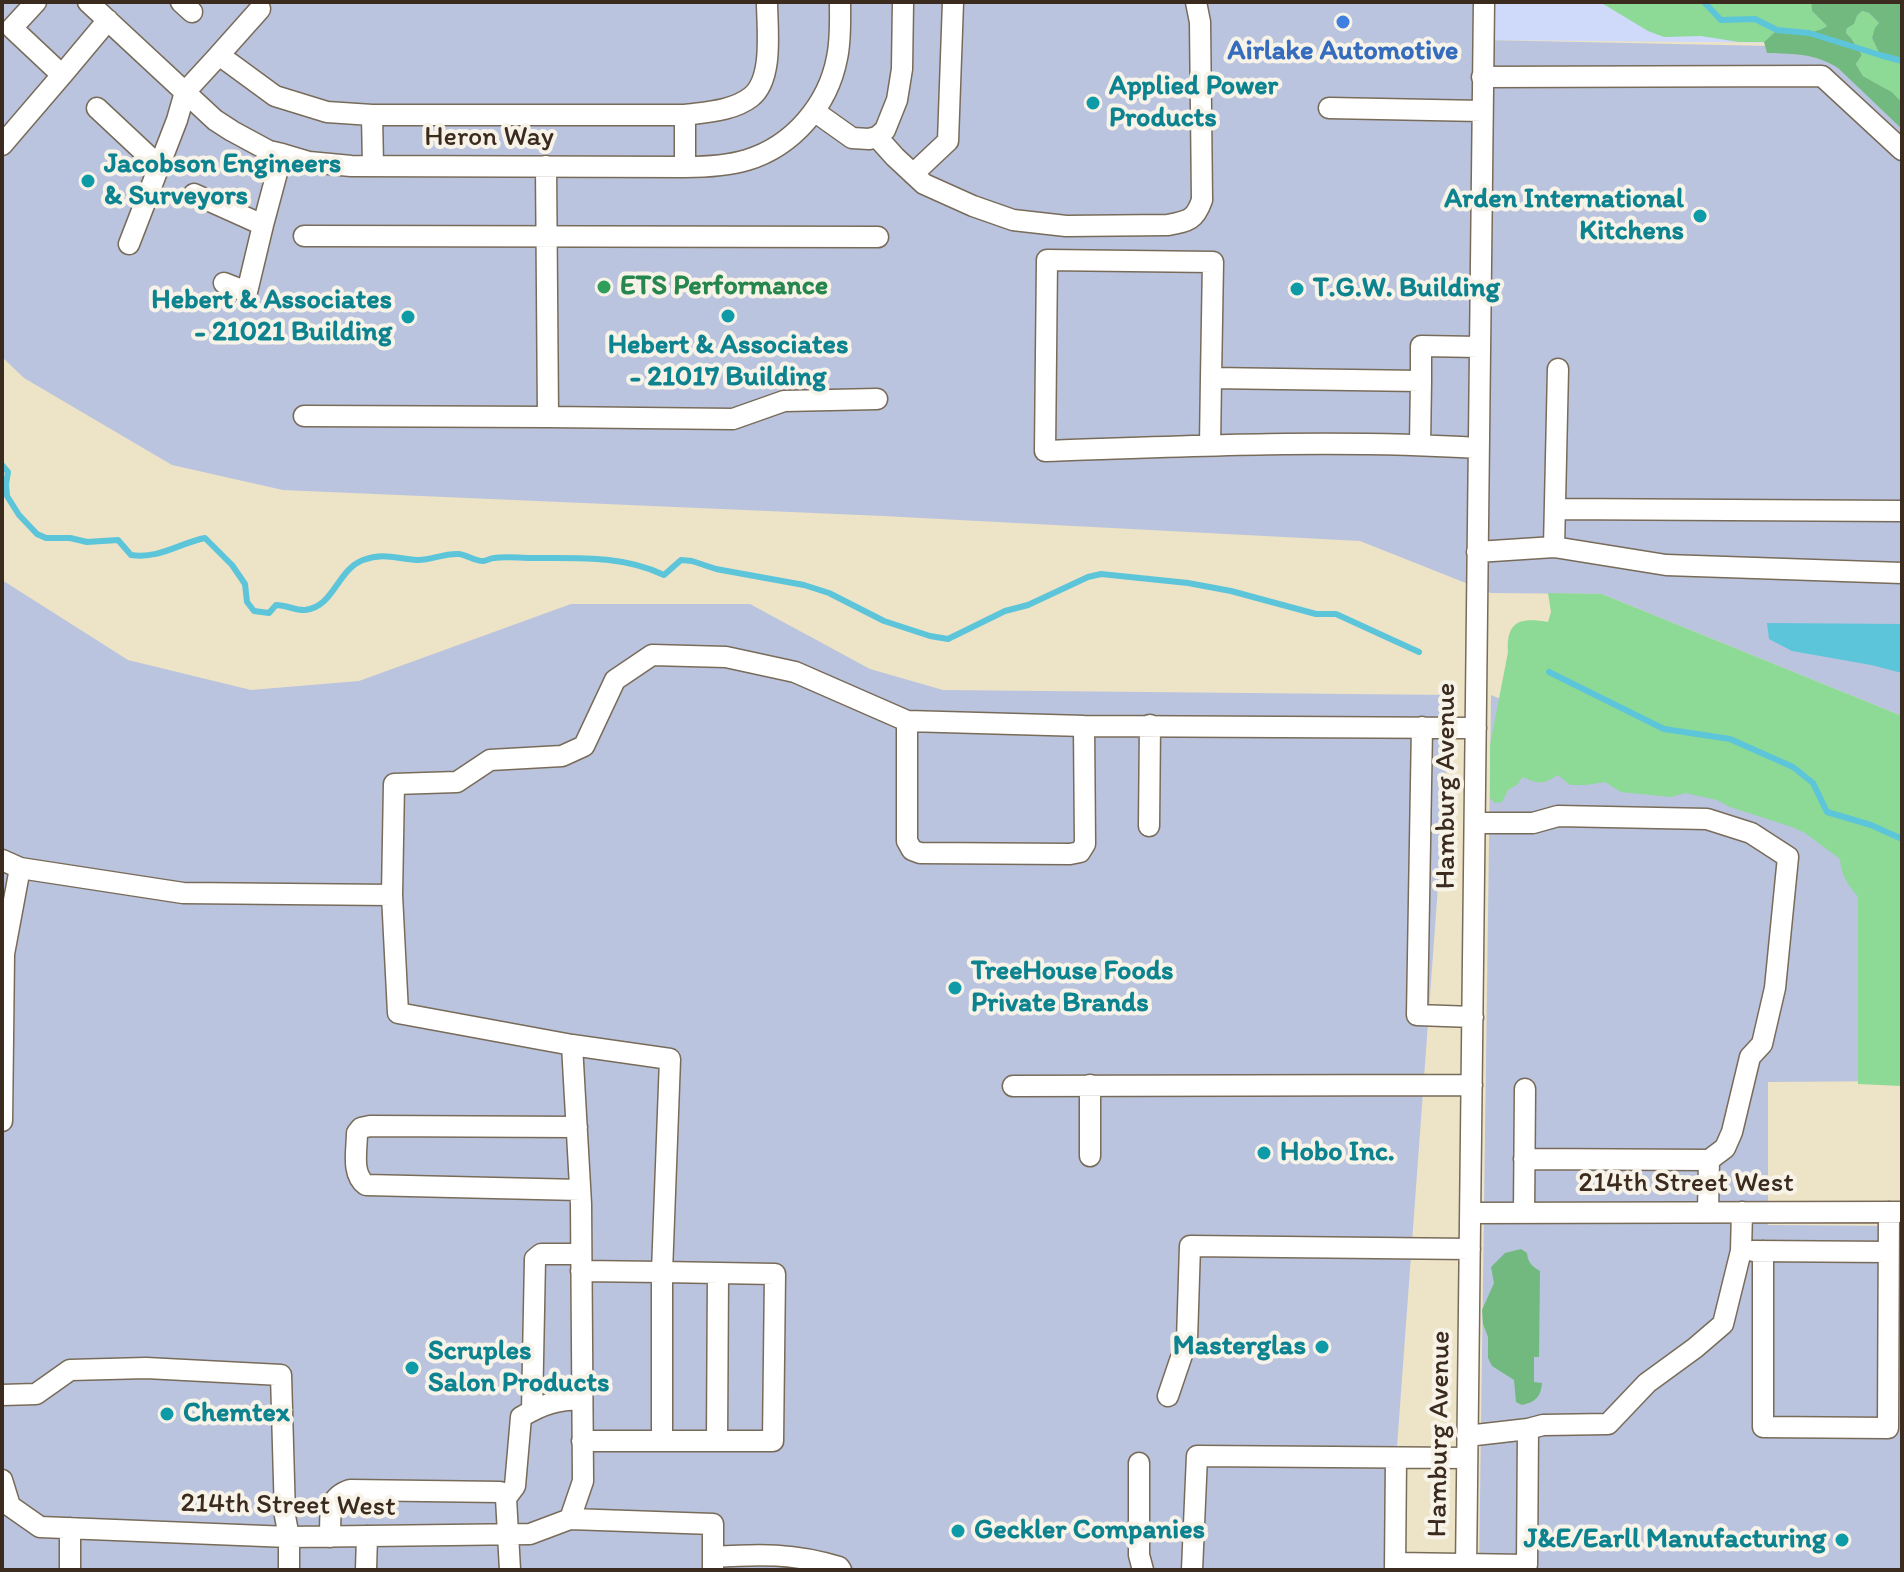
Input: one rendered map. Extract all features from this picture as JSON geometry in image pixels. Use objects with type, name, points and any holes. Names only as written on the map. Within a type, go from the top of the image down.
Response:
[{"type":"street","points":[[36,2],[12,28],[62,75]]},
{"type":"street","name":"Heron Way","points":[[88,2],[215,120],[269,151],[330,165],[685,167],[732,164],[757,156],[791,136],[814,111],[830,83],[837,58],[840,2]]},
{"type":"street","points":[[219,55],[275,96],[327,112],[372,115],[685,115],[724,109],[750,99],[760,87],[768,56],[767,2]]},
{"type":"street","points":[[814,111],[852,138],[869,139],[885,130],[897,100],[902,69],[903,2]]},
{"type":"street","points":[[913,174],[948,141],[953,2]]},
{"type":"street","points":[[877,137],[924,184],[1013,220],[1066,226],[1168,225],[1184,222],[1198,213],[1202,200],[1200,22],[1196,2]]},
{"type":"street","name":"Hamburg Avenue","points":[[1466,1567],[1484,2]]},
{"type":"street","points":[[129,244],[185,92],[260,9]]},
{"type":"street","points":[[2,145],[108,20]]},
{"type":"street","points":[[1482,77],[1822,76],[1902,150]]},
{"type":"street","points":[[97,108],[159,166]]},
{"type":"street","points":[[1329,108],[1482,111]]},
{"type":"street","points":[[372,115],[373,166]]},
{"type":"street","points":[[685,115],[685,167]]},
{"type":"street","points":[[224,283],[247,292],[282,154]]},
{"type":"street","points":[[546,166],[548,417]]},
{"type":"street","points":[[194,194],[263,225]]},
{"type":"street","points":[[304,236],[878,237]]},
{"type":"street","points":[[1210,445],[1213,262],[1047,260],[1045,451],[1210,445],[1478,448]]},
{"type":"street","points":[[1420,445],[1421,346],[1479,347]]},
{"type":"street","points":[[1554,547],[1558,369]]},
{"type":"street","points":[[1211,378],[1421,381]]},
{"type":"street","points":[[304,416],[733,419],[784,401],[877,399]]},
{"type":"street","points":[[1556,509],[1902,511]]},
{"type":"street","points":[[1477,552],[1554,547],[1666,565],[1902,573]]},
{"type":"street","points":[[662,1441],[662,1272],[670,1059],[572,1045],[398,1013],[392,895],[394,784],[457,782],[490,760],[562,756],[584,746],[615,680],[652,655],[726,657],[795,672],[907,721],[1084,726],[1476,728]]},
{"type":"street","points":[[907,721],[907,841],[912,850],[920,853],[1080,852],[1085,844],[1084,726]]},
{"type":"street","points":[[1149,826],[1150,725]]},
{"type":"street","points":[[1422,727],[1417,1015],[1473,1017]]},
{"type":"street","points":[[1475,823],[1533,823],[1558,816],[1707,819],[1751,833],[1788,857],[1775,988],[1762,1044],[1750,1057],[1732,1132],[1725,1148],[1709,1160],[1524,1159]]},
{"type":"street","points":[[2,1121],[4,954],[11,864],[183,893],[392,895]]},
{"type":"street","points":[[572,1045],[581,1197],[583,1481],[570,1519],[713,1524],[713,1563],[765,1554],[812,1559],[841,1570]]},
{"type":"street","points":[[1090,1085],[1090,1156]]},
{"type":"street","points":[[1013,1086],[1472,1085]]},
{"type":"street","points":[[1524,1213],[1525,1089]]},
{"type":"street","points":[[577,1127],[370,1126],[361,1128],[357,1133],[357,1171],[359,1179],[366,1185],[581,1197]]},
{"type":"street","points":[[1708,1212],[1709,1160]]},
{"type":"street","points":[[1467,1436],[1543,1425],[1608,1424],[1647,1383],[1723,1324],[1741,1251],[1742,1212]]},
{"type":"street","points":[[1763,1251],[1763,1427],[1888,1428],[1888,1252],[1895,1212]]},
{"type":"street","name":"214th Street West","points":[[1471,1213],[1895,1212]]},
{"type":"street","points":[[1168,1396],[1187,1340],[1190,1246],[1470,1249]]},
{"type":"street","points":[[1741,1251],[1888,1252]]},
{"type":"street","points":[[532,1411],[535,1259],[541,1254],[662,1272],[775,1274],[773,1441],[582,1441]]},
{"type":"street","points":[[717,1441],[718,1273]]},
{"type":"street","points":[[2,1395],[36,1394],[70,1370],[146,1368],[281,1375],[289,1570]]},
{"type":"street","points":[[510,1570],[506,1498],[515,1486],[521,1417],[541,1405],[582,1399]]},
{"type":"street","points":[[1396,1458],[1396,1567],[1527,1565],[1528,1429]]},
{"type":"street","points":[[1192,1570],[1197,1456],[1467,1458]]},
{"type":"street","points":[[1139,1463],[1139,1555],[1143,1570]]},
{"type":"street","points":[[2,1480],[6,1509]]},
{"type":"street","points":[[330,1537],[332,1502],[338,1494],[350,1490],[500,1492],[506,1498]]},
{"type":"street","name":"214th Street West","points":[[6,1509],[40,1527],[289,1537],[530,1534],[570,1519]]},
{"type":"street","points":[[70,1528],[70,1570]]},
{"type":"street","points":[[366,1570],[367,1536]]},
{"type":"shaded area","points":[[2,2],[1472,2],[1483,40],[1820,47],[1902,127],[1902,716],[1602,594],[1491,593],[1360,541],[883,516],[283,490],[172,465],[24,378],[2,357]]},
{"type":"shaded area","points":[[1483,2],[1902,2],[1902,44],[1483,40]]},
{"type":"shaded area","points":[[2,580],[128,660],[251,690],[359,681],[571,604],[750,604],[870,669],[943,690],[1452,695],[1388,1570],[2,1570]]},
{"type":"shaded area","points":[[1491,695],[1902,866],[1902,1081],[1768,1082],[1768,1225],[1902,1226],[1902,1570],[1479,1570]]},
{"type":"green space","points":[[1600,2],[1811,2],[1812,11],[1827,26],[1810,32],[1777,30],[1764,42],[1701,36],[1664,37],[1648,31]]},
{"type":"green space","points":[[1811,2],[1902,2],[1902,61],[1880,55],[1872,38],[1879,23],[1869,13],[1862,11],[1846,33],[1862,55],[1856,64],[1863,76],[1892,92],[1902,102],[1902,129],[1838,68],[1812,57],[1767,53],[1764,42],[1777,30],[1809,32],[1827,26],[1812,11]]},
{"type":"green space","points":[[1862,11],[1869,13],[1879,23],[1872,38],[1880,55],[1902,61],[1902,102],[1892,92],[1863,76],[1856,64],[1862,55],[1846,33],[1847,27],[1854,24]]},
{"type":"green space","points":[[1548,593],[1602,594],[1902,716],[1902,1086],[1858,1084],[1858,897],[1846,880],[1840,859],[1805,833],[1717,800],[1685,793],[1671,797],[1621,792],[1605,782],[1570,785],[1558,775],[1540,782],[1522,777],[1518,784],[1508,790],[1502,802],[1495,803],[1490,798],[1490,745],[1509,634],[1523,621],[1548,622],[1551,612]]},
{"type":"green space","points":[[1521,1249],[1540,1271],[1539,1357],[1534,1357],[1534,1382],[1542,1383],[1537,1398],[1522,1405],[1516,1402],[1514,1380],[1492,1366],[1488,1358],[1488,1337],[1482,1310],[1494,1283],[1491,1267],[1505,1253]]},
{"type":"water","points":[[1767,623],[1902,624],[1902,673],[1792,651],[1769,639]]},
{"type":"waterway","points":[[1704,2],[1721,20],[1755,19],[1777,30],[1809,33],[1902,61]]},
{"type":"waterway","points":[[2,465],[8,472],[7,496],[37,534],[46,538],[87,542],[118,540],[131,555],[141,556],[205,538],[232,565],[245,584],[247,602],[254,611],[269,613],[276,605],[302,610],[315,607],[323,602],[354,565],[377,556],[422,560],[459,554],[483,561],[503,557],[599,559],[632,564],[664,575],[681,560],[804,585],[829,593],[884,621],[948,639],[1005,611],[1028,605],[1101,574],[1188,583],[1316,614],[1336,614],[1419,652]]},
{"type":"waterway","points":[[1549,672],[1664,729],[1730,739],[1793,767],[1813,783],[1827,812],[1871,825],[1902,839]]},
{"type":"place","name":"Airlake Automotive","points":[[1343,22]]},
{"type":"place","name":"Applied Power Products","points":[[1093,103]]},
{"type":"place","name":"Jacobson Engineers & Surveyors","points":[[88,181]]},
{"type":"place","name":"Arden International Kitchens","points":[[1700,216]]},
{"type":"place","name":"ETS Performance","points":[[604,287]]},
{"type":"place","name":"T.G.W. Building","points":[[1297,289]]},
{"type":"place","name":"Hebert & Associates - 21017 Building","points":[[728,316]]},
{"type":"place","name":"Hebert & Associates - 21021 Building","points":[[408,317]]},
{"type":"place","name":"TreeHouse Foods Private Brands","points":[[955,988]]},
{"type":"place","name":"Hobo Inc.","points":[[1264,1153]]},
{"type":"place","name":"Masterglas","points":[[1322,1347]]},
{"type":"place","name":"Scruples Salon Products","points":[[412,1368]]},
{"type":"place","name":"Chemtex","points":[[167,1414]]},
{"type":"place","name":"Geckler Companies","points":[[958,1531]]},
{"type":"place","name":"J&E/Earll Manufacturing","points":[[1842,1540]]}]
